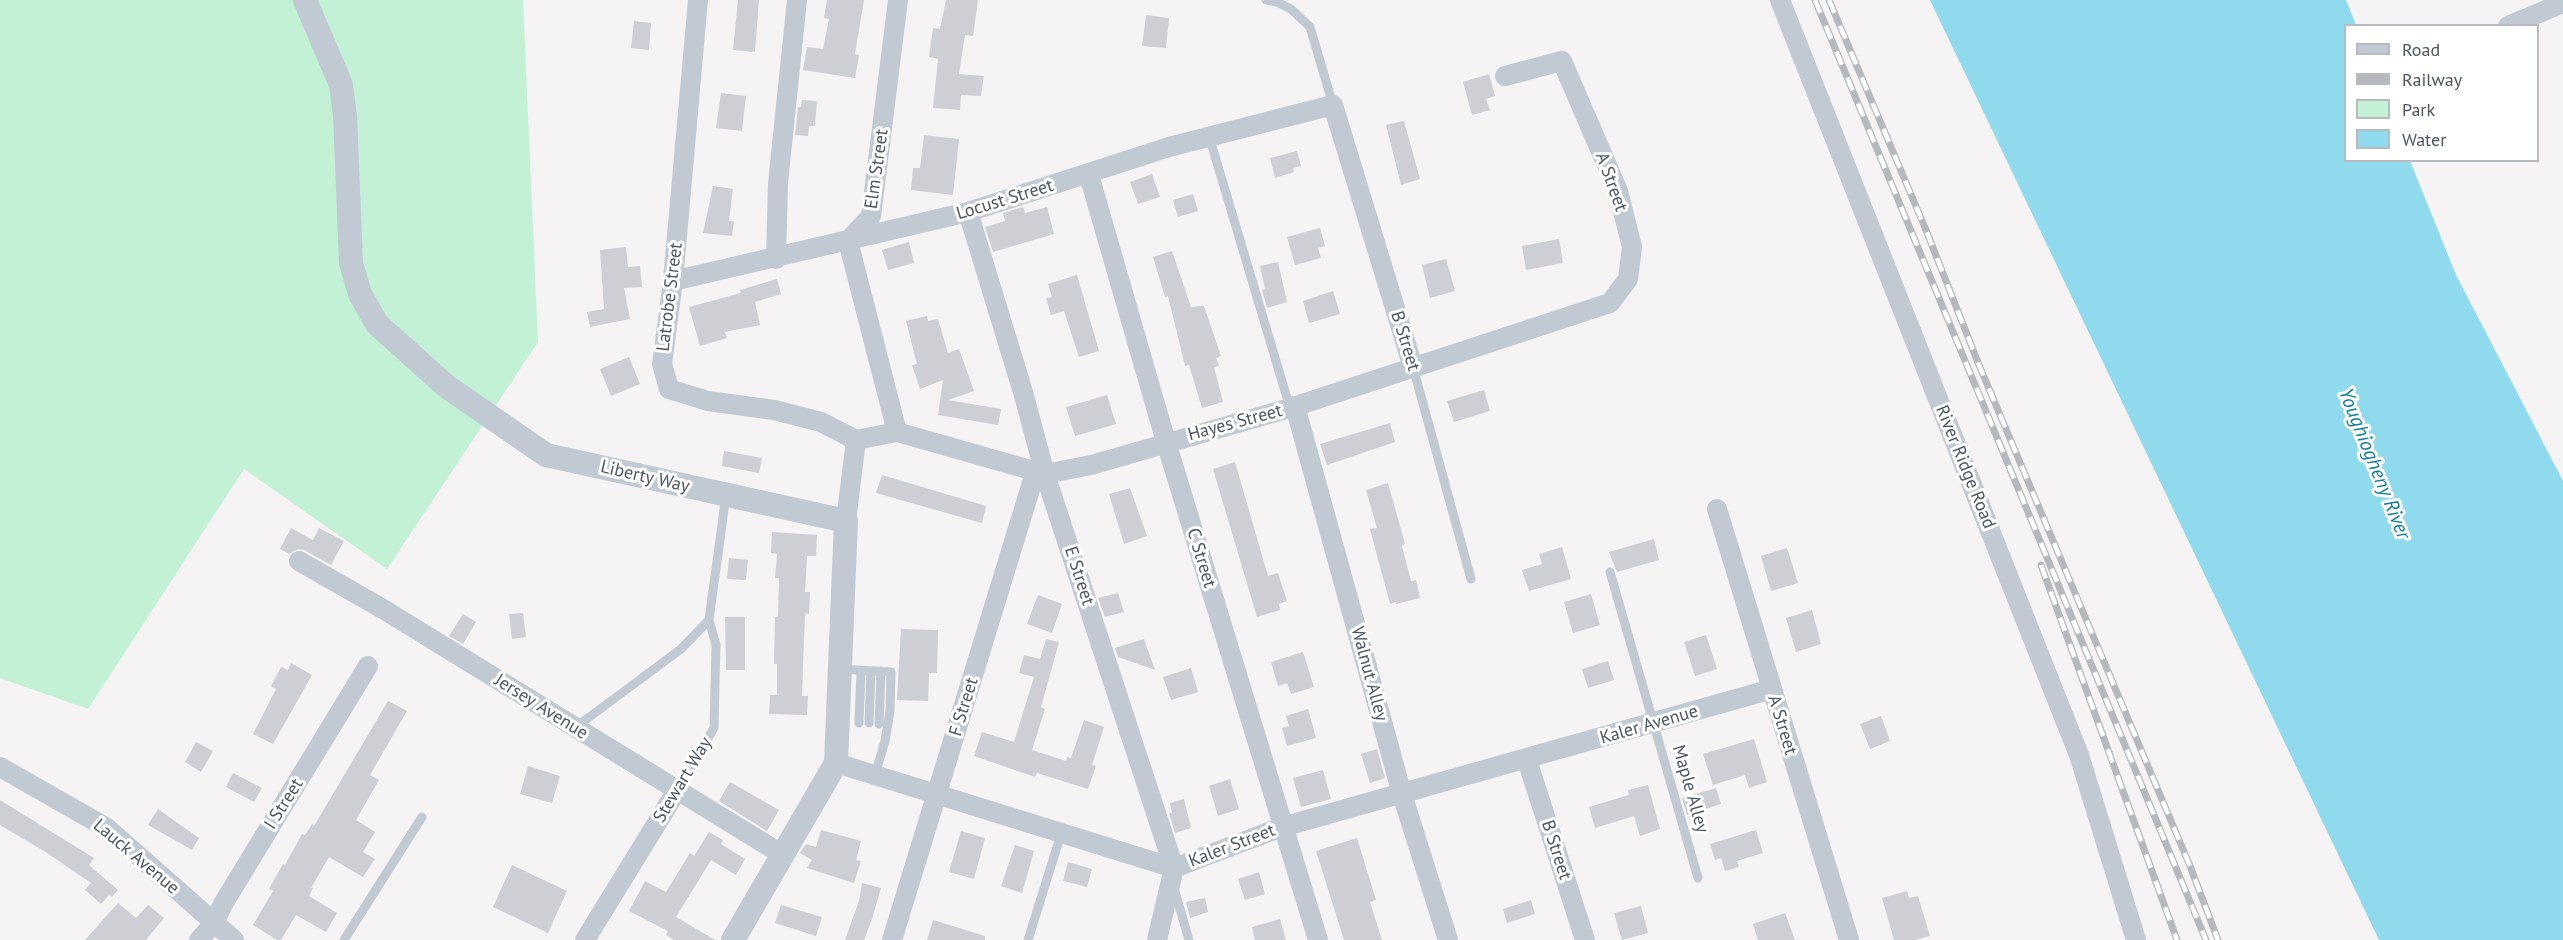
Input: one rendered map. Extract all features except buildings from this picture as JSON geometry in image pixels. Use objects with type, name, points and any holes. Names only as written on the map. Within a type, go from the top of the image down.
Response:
[{"type":"street","name":"Liberty Way","points":[[305,0],[341,85],[345,116],[351,263],[360,294],[377,324],[446,386],[546,455],[846,521]]},
{"type":"street","name":"Latrobe Street","points":[[698,0],[673,281],[662,364],[669,389],[708,401],[774,410],[821,422],[856,440]]},
{"type":"street","points":[[776,259],[778,183],[797,0]]},
{"type":"street","name":"Elm Street","points":[[848,241],[871,216],[898,0]]},
{"type":"street","name":"River Ridge Road","points":[[1780,0],[2079,755],[2136,940]]},
{"type":"street","points":[[2513,24],[2563,3]]},
{"type":"street","name":"A Street","points":[[1505,76],[1562,61],[1618,191],[1632,248],[1628,279],[1611,303]]},
{"type":"street","name":"Locust Street","points":[[673,281],[776,259],[968,212],[1089,175],[1169,147],[1333,105]]},
{"type":"street","name":"B Street","points":[[1333,105],[1413,367]]},
{"type":"street","name":"C Street","points":[[1089,175],[1166,442],[1318,940]]},
{"type":"street","name":"E Street","points":[[968,212],[1023,392],[1040,474],[1172,873]]},
{"type":"street","points":[[848,241],[897,432]]},
{"type":"street","name":"Hayes Street","points":[[856,440],[897,432],[1040,474],[1091,465],[1293,407],[1611,303]]},
{"type":"street","name":"Walnut Alley","points":[[1293,407],[1402,794],[1448,940]]},
{"type":"street","points":[[733,940],[836,764],[855,723],[863,670],[846,521],[856,440]]},
{"type":"street","name":"F Street","points":[[892,940],[1040,474]]},
{"type":"street","name":"A Street","points":[[1718,509],[1849,940]]},
{"type":"street","name":"Jersey Avenue","points":[[299,561],[383,609],[676,792],[783,855]]},
{"type":"street","name":"I Street","points":[[199,940],[214,922],[368,666]]},
{"type":"street","name":"Kaler Avenue","points":[[1527,760],[1772,689]]},
{"type":"street","name":"B Street","points":[[1527,760],[1585,940]]},
{"type":"street","name":"Kaler Street","points":[[836,764],[937,794],[1172,873],[1282,827],[1527,760]]},
{"type":"street","name":"Lauck Avenue","points":[[0,767],[107,828],[234,940]]},
{"type":"street","name":"Stewart Way","points":[[585,940],[676,792]]},
{"type":"street","points":[[1157,940],[1172,873]]},
{"type":"lane","points":[[1266,0],[1277,2],[1291,9],[1310,27],[1333,105]]},
{"type":"lane","points":[[1209,136],[1293,407]]},
{"type":"lane","name":"B Street","points":[[1413,367],[1470,579]]},
{"type":"lane","name":"Stewart Way","points":[[676,792],[714,728],[716,645],[709,620],[726,495]]},
{"type":"lane","name":"Maple Alley","points":[[1610,572],[1698,878]]},
{"type":"lane","points":[[574,728],[681,649],[709,620]]},
{"type":"lane","points":[[863,670],[891,672],[883,724],[885,741],[875,775]]},
{"type":"lane","points":[[855,723],[883,724]]},
{"type":"lane","points":[[344,940],[422,817]]},
{"type":"lane","points":[[1028,940],[1060,834]]},
{"type":"lane","points":[[1172,873],[1190,940]]},
{"type":"green space","points":[[0,0],[523,0],[538,342],[387,569],[244,469],[88,709],[0,678]]},
{"type":"water","name":"Youghiogheny River","points":[[1930,0],[2346,0],[2356,24],[2344,24],[2344,162],[2410,162],[2456,275],[2563,481],[2563,940],[2379,940]]},
{"type":"railway","points":[[1815,0],[2206,940]]},
{"type":"railway","points":[[1829,0],[1926,230],[1979,365],[2190,866],[2218,940]]},
{"type":"railway","points":[[2041,565],[2177,940]]}]
